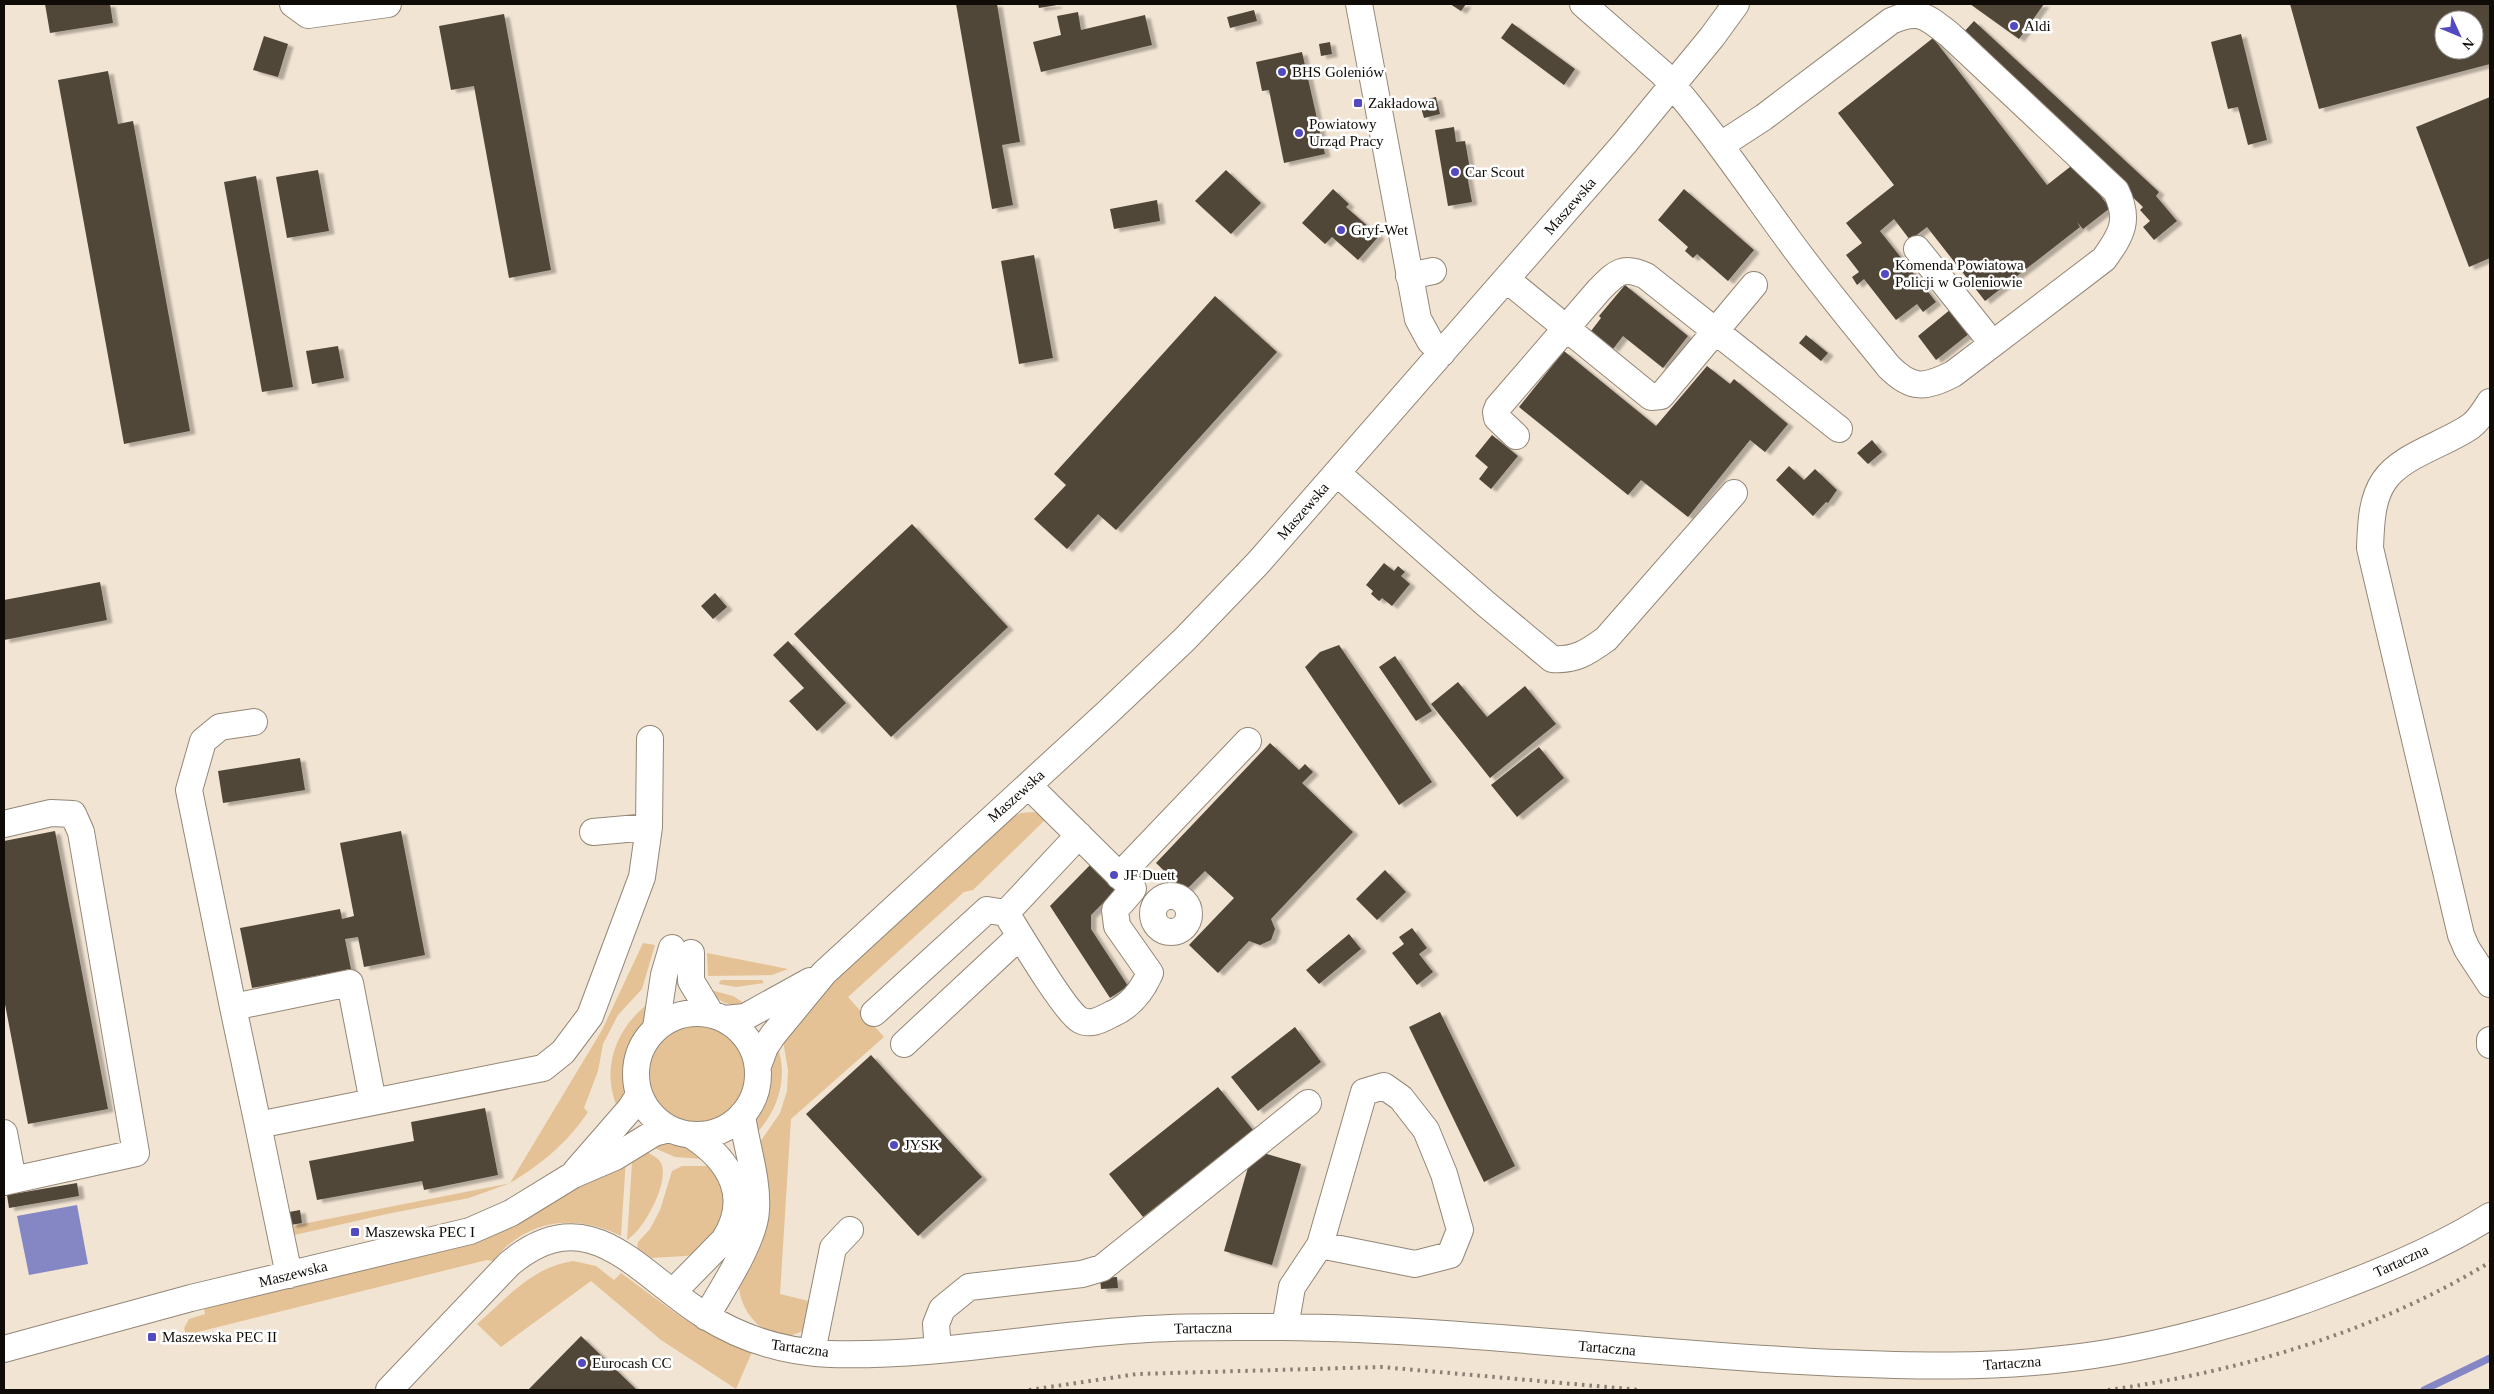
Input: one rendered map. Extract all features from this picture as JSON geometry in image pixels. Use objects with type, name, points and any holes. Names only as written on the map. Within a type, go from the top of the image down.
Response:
[{"type":"street","points":[[293,4],[308,15],[388,4]]},
{"type":"street","points":[[1359,4],[1421,274],[1421,328],[1442,353]]},
{"type":"street","points":[[1583,4],[1662,73],[1673,85],[1721,144],[1790,240],[1888,367],[1901,379],[1915,385],[1932,385],[1953,374],[2104,259],[2123,224],[2124,207],[2116,191],[1950,35],[1927,17],[1899,9],[1891,21],[1764,118],[1721,144]]},
{"type":"street","name":"Maszewska","points":[[758,1066],[769,1041],[824,974],[1029,786],[1222,602],[1442,353],[1673,85],[1736,4]]},
{"type":"street","points":[[1917,249],[1992,343]]},
{"type":"street","points":[[1516,436],[1497,418],[1496,412],[1566,328],[1616,272],[1626,270],[1646,276],[1839,429]]},
{"type":"street","points":[[1506,279],[1651,397],[1656,398],[1661,396],[1754,285]]},
{"type":"street","points":[[2490,402],[2472,426],[2409,460],[2393,471],[2384,481],[2376,497],[2371,523],[2370,548],[2461,935],[2467,949],[2490,984]]},
{"type":"street","points":[[1337,473],[1486,604],[1537,646],[1552,658],[1566,660],[1584,654],[1606,639],[1734,493]]},
{"type":"street","points":[[254,722],[220,727],[203,741],[188,790],[258,1125],[275,1216],[289,1275]]},
{"type":"street","points":[[258,1125],[543,1068],[563,1052],[590,1016],[642,877],[649,827],[650,738]]},
{"type":"street","points":[[1150,973],[1117,926],[1115,910],[1126,882],[1248,741]]},
{"type":"street","points":[[874,1013],[987,910],[1006,913],[1066,1005],[1080,1020],[1094,1022],[1116,1012],[1142,992],[1166,931],[1158,926],[1153,916],[1158,902],[1126,882],[1029,786]]},
{"type":"street","points":[[4,824],[51,813],[73,814],[81,832],[136,1153],[8,1181],[4,1133]]},
{"type":"street","points":[[594,832],[649,827]]},
{"type":"street","points":[[1006,913],[1079,835]]},
{"type":"street","points":[[904,1044],[1020,936]]},
{"type":"street","points":[[656,1028],[664,975],[682,950],[692,984],[717,1016]]},
{"type":"street","name":"Maszewska","points":[[717,1016],[745,1017],[824,974]]},
{"type":"street","points":[[233,1007],[350,984],[373,1102]]},
{"type":"street","points":[[673,1292],[724,1240],[734,1221],[737,1202],[733,1180],[724,1162],[712,1149],[654,1119],[639,1095],[636,1081],[636,1066],[639,1052],[656,1028],[668,1019],[681,1014],[717,1016],[735,1025],[750,1043],[758,1066],[755,1092],[742,1115],[734,1123],[714,1133],[681,1132]]},
{"type":"street","points":[[2490,1040],[2490,1045]]},
{"type":"street","points":[[1285,1327],[1292,1287],[1320,1246],[1364,1092],[1384,1086],[1401,1098],[1426,1130],[1444,1174],[1460,1230],[1450,1255],[1415,1264],[1320,1246]]},
{"type":"street","name":"Maszewska","points":[[573,1175],[630,1109],[639,1095]]},
{"type":"street","points":[[938,1350],[936,1324],[942,1309],[969,1287],[1082,1274],[1102,1268],[1308,1103]]},
{"type":"street","points":[[706,1317],[746,1242],[755,1219],[756,1191],[742,1115]]},
{"type":"street","name":"Maszewska","points":[[4,1349],[152,1308],[470,1231],[540,1197],[573,1175],[615,1157],[654,1133],[681,1132]]},
{"type":"street","name":"Tartaczna","points":[[389,1390],[509,1264],[530,1247],[544,1241],[570,1237],[602,1243],[623,1256],[706,1317],[761,1342],[812,1352],[938,1350],[1148,1329],[1285,1327],[1456,1335],[1777,1360],[1905,1366],[1984,1365],[2067,1359],[2159,1342],[2282,1309],[2370,1276],[2473,1227],[2490,1216]]},
{"type":"street","points":[[812,1352],[833,1248],[850,1230]]},
{"type":"shaded area","points":[[1033,812],[1044,814],[1046,819],[973,890],[964,892],[848,997],[884,1037],[791,1119],[780,1294],[813,1302],[804,1330],[793,1335],[781,1336],[771,1333],[761,1327],[746,1309],[739,1287],[758,1145],[780,1113],[787,1091],[788,1070],[783,1041],[831,984],[1004,822],[1021,813]]},
{"type":"shaded area","points":[[643,943],[655,945],[642,989],[618,1015],[603,1044],[598,1071],[584,1108],[588,1112],[563,1143],[533,1168],[510,1183],[602,1030]]},
{"type":"shaded area","points":[[707,953],[788,969],[772,975],[708,976]]},
{"type":"shaded area","points":[[722,980],[762,980],[764,983],[736,987],[719,984]]},
{"type":"shaded area","points":[[707,989],[733,996],[747,1005],[741,1006],[725,1003]]},
{"type":"shaded area","points":[[653,1000],[645,1026],[629,1055],[627,1087],[618,1109],[611,1078],[611,1062],[615,1048],[630,1021]]},
{"type":"shaded area","points":[[696,1023],[715,1027],[731,1038],[742,1054],[746,1073],[742,1092],[731,1108],[715,1119],[696,1123],[677,1119],[661,1108],[650,1092],[646,1073],[650,1054],[661,1038],[677,1027]]},
{"type":"shaded area","points":[[776,1043],[780,1055],[782,1081],[770,1116],[754,1136],[754,1116]]},
{"type":"shaded area","points":[[671,1142],[685,1143],[702,1159],[675,1157],[650,1146]]},
{"type":"shaded area","points":[[642,1149],[660,1161],[663,1171],[662,1182],[648,1216],[634,1235],[627,1240],[632,1163],[641,1157],[638,1151]]},
{"type":"shaded area","points":[[626,1158],[621,1236],[586,1224],[552,1224],[520,1236],[493,1261],[487,1260],[186,1335],[184,1328],[189,1319],[205,1314],[204,1309],[208,1306],[466,1245],[487,1237],[548,1206]]},
{"type":"shaded area","points":[[682,1166],[713,1166],[726,1189],[722,1226],[694,1254],[651,1258],[637,1249],[638,1242],[650,1229],[660,1210],[672,1171]]},
{"type":"shaded area","points":[[511,1183],[469,1198],[290,1236],[287,1227]]},
{"type":"shaded area","points":[[573,1261],[596,1266],[614,1280],[621,1273],[699,1328],[733,1346],[752,1352],[736,1389],[661,1340],[591,1281],[501,1347],[477,1324],[510,1294],[533,1277],[558,1264]]},
{"type":"water","points":[[77,1205],[88,1264],[29,1275],[17,1216]]},
{"type":"building","points":[[45,4],[110,4],[113,23],[50,33]]},
{"type":"building","points":[[956,4],[997,4],[1020,142],[1002,145],[1013,205],[992,209]]},
{"type":"building","points":[[1038,4],[1056,4],[1057,5],[1039,8]]},
{"type":"building","points":[[1450,4],[1466,4],[1461,11]]},
{"type":"building","name":"Aldi","points":[[1970,4],[2044,4],[2019,39]]},
{"type":"building","points":[[2290,4],[2490,4],[2490,64],[2319,109]]},
{"type":"building","points":[[1254,10],[1257,21],[1230,28],[1227,17]]},
{"type":"building","points":[[1078,12],[1081,30],[1145,15],[1152,45],[1041,72],[1033,42],[1061,35],[1057,16]]},
{"type":"building","points":[[504,14],[551,270],[509,278],[474,86],[451,90],[439,26]]},
{"type":"building","points":[[1974,21],[2159,192],[2156,196],[2177,221],[2154,240],[2143,227],[2150,221],[2140,210],[2143,207],[1962,34]]},
{"type":"building","points":[[1512,23],[1575,69],[1564,85],[1501,38]]},
{"type":"building","points":[[2241,34],[2267,140],[2248,145],[2238,107],[2228,109],[2211,42]]},
{"type":"building","points":[[264,36],[288,44],[278,77],[253,70]]},
{"type":"building","points":[[1933,38],[2047,185],[2075,163],[2110,208],[2083,229],[2077,222],[2080,227],[1985,301],[1927,227],[1910,240],[1894,219],[1880,231],[1936,302],[1923,312],[1917,304],[1896,320],[1864,279],[1857,285],[1852,277],[1859,272],[1846,255],[1862,243],[1846,223],[1894,185],[1838,113]]},
{"type":"building","points":[[1330,42],[1332,54],[1321,56],[1319,44]]},
{"type":"building","name":"Powiatowy Urząd Pracy","points":[[1302,52],[1325,154],[1284,163],[1269,90],[1262,91],[1256,62]]},
{"type":"building","points":[[108,71],[118,124],[133,121],[190,431],[124,444],[58,80]]},
{"type":"building","points":[[1436,97],[1440,114],[1424,118],[1419,101]]},
{"type":"building","points":[[2490,97],[2490,258],[2469,267],[2416,127]]},
{"type":"building","name":"Car Scout","points":[[1454,127],[1456,142],[1465,141],[1470,169],[1466,170],[1472,202],[1448,206],[1435,130]]},
{"type":"building","points":[[318,170],[329,231],[287,238],[276,177]]},
{"type":"building","points":[[1226,170],[1261,203],[1231,234],[1195,201]]},
{"type":"building","points":[[256,176],[293,387],[262,392],[224,182]]},
{"type":"building","name":"Gryf-Wet","points":[[1333,189],[1349,204],[1346,207],[1379,236],[1358,260],[1332,237],[1325,244],[1302,223]]},
{"type":"building","points":[[1684,189],[1754,250],[1728,281],[1697,254],[1693,258],[1685,251],[1688,247],[1658,220]]},
{"type":"building","points":[[1157,200],[1160,221],[1114,229],[1110,209]]},
{"type":"building","points":[[1034,255],[1053,358],[1019,364],[1001,261]]},
{"type":"building","points":[[1625,285],[1688,336],[1663,368],[1623,336],[1613,349],[1591,331],[1601,318],[1599,316]]},
{"type":"building","points":[[1215,296],[1277,352],[1116,530],[1098,514],[1067,549],[1034,519],[1066,485],[1054,474]]},
{"type":"building","points":[[1951,309],[1970,333],[1936,360],[1918,336]]},
{"type":"building","points":[[1806,335],[1828,353],[1821,361],[1799,343]]},
{"type":"building","points":[[338,346],[344,378],[312,384],[306,351]]},
{"type":"building","points":[[1564,351],[1656,426],[1707,366],[1730,384],[1734,379],[1788,424],[1765,452],[1750,440],[1688,517],[1641,480],[1628,495],[1519,407]]},
{"type":"building","points":[[1492,435],[1518,456],[1491,489],[1479,479],[1488,467],[1475,456]]},
{"type":"building","points":[[1872,440],[1882,452],[1868,464],[1857,453]]},
{"type":"building","points":[[1789,466],[1804,480],[1815,469],[1837,490],[1828,503],[1826,502],[1813,516],[1776,480]]},
{"type":"building","points":[[912,524],[1008,627],[891,737],[794,634]]},
{"type":"building","points":[[1384,563],[1394,571],[1398,566],[1405,572],[1401,576],[1410,584],[1392,606],[1382,598],[1379,601],[1371,594],[1373,591],[1366,585]]},
{"type":"building","points":[[100,582],[107,620],[4,640],[4,600]]},
{"type":"building","points":[[715,593],[727,607],[713,619],[701,606]]},
{"type":"building","points":[[788,641],[846,703],[817,731],[789,701],[804,688],[773,655]]},
{"type":"building","points":[[1339,645],[1432,782],[1399,805],[1305,667],[1320,652]]},
{"type":"building","points":[[1395,656],[1432,711],[1416,721],[1379,667]]},
{"type":"building","points":[[1458,682],[1487,717],[1525,686],[1556,724],[1490,778],[1431,704]]},
{"type":"building","points":[[1270,743],[1299,770],[1305,764],[1313,772],[1302,783],[1353,832],[1271,919],[1275,929],[1271,940],[1260,945],[1249,941],[1218,973],[1189,945],[1234,898],[1205,871],[1185,891],[1156,863]]},
{"type":"building","points":[[1539,747],[1564,778],[1517,817],[1491,785]]},
{"type":"building","points":[[300,758],[305,790],[223,803],[218,771]]},
{"type":"building","points":[[55,831],[108,1109],[28,1124],[4,999],[4,841]]},
{"type":"building","points":[[401,831],[425,955],[364,967],[358,937],[345,939],[351,969],[252,988],[240,928],[340,909],[342,919],[354,916],[340,843]]},
{"type":"building","name":"JF Duett","points":[[1092,863],[1118,888],[1091,915],[1091,929],[1128,986],[1110,998],[1050,906]]},
{"type":"building","points":[[1385,870],[1406,892],[1377,920],[1356,899]]},
{"type":"building","points":[[1412,928],[1427,948],[1419,954],[1433,972],[1417,985],[1392,953],[1404,944],[1399,937]]},
{"type":"building","points":[[1349,934],[1361,949],[1319,984],[1306,970]]},
{"type":"building","points":[[1440,1012],[1515,1166],[1484,1182],[1409,1027]]},
{"type":"building","points":[[1295,1027],[1321,1062],[1258,1111],[1231,1077]]},
{"type":"building","name":"JYSK","points":[[871,1055],[982,1177],[918,1236],[806,1114]]},
{"type":"building","points":[[1218,1087],[1253,1130],[1143,1217],[1109,1174]]},
{"type":"building","points":[[485,1108],[498,1175],[424,1190],[422,1181],[317,1200],[309,1161],[414,1141],[411,1122]]},
{"type":"building","points":[[1253,1150],[1301,1164],[1272,1265],[1224,1251]]},
{"type":"building","points":[[77,1183],[79,1196],[9,1208],[7,1195]]},
{"type":"building","points":[[300,1210],[302,1223],[291,1225],[289,1212]]},
{"type":"building","points":[[1117,1277],[1118,1288],[1101,1289],[1100,1278]]},
{"type":"building","name":"Eurocash CC","points":[[581,1336],[637,1390],[528,1390]]},
{"type":"waterway","points":[[2424,1390],[2490,1358]]},
{"type":"railway","points":[[2108,1390],[2207,1372],[2257,1360],[2306,1345],[2401,1309],[2447,1287],[2490,1262]]},
{"type":"railway","points":[[1029,1390],[1137,1374],[1382,1367],[1641,1390]]},
{"type":"place","name":"Aldi","points":[[2014,26]]},
{"type":"place","name":"BHS Goleniów","points":[[1282,72]]},
{"type":"place","name":"Zakładowa","points":[[1358,103]]},
{"type":"place","name":"Powiatowy Urząd Pracy","points":[[1299,133]]},
{"type":"place","name":"Car Scout","points":[[1455,172]]},
{"type":"place","name":"Gryf-Wet","points":[[1341,230]]},
{"type":"place","name":"Komenda Powiatowa Policji w Goleniowie","points":[[1885,274]]},
{"type":"place","name":"JF Duett","points":[[1114,875]]},
{"type":"place","name":"JYSK","points":[[894,1145]]},
{"type":"place","name":"Maszewska PEC I","points":[[355,1232]]},
{"type":"place","name":"Maszewska PEC II","points":[[152,1337]]},
{"type":"place","name":"Eurocash CC","points":[[582,1363]]}]
